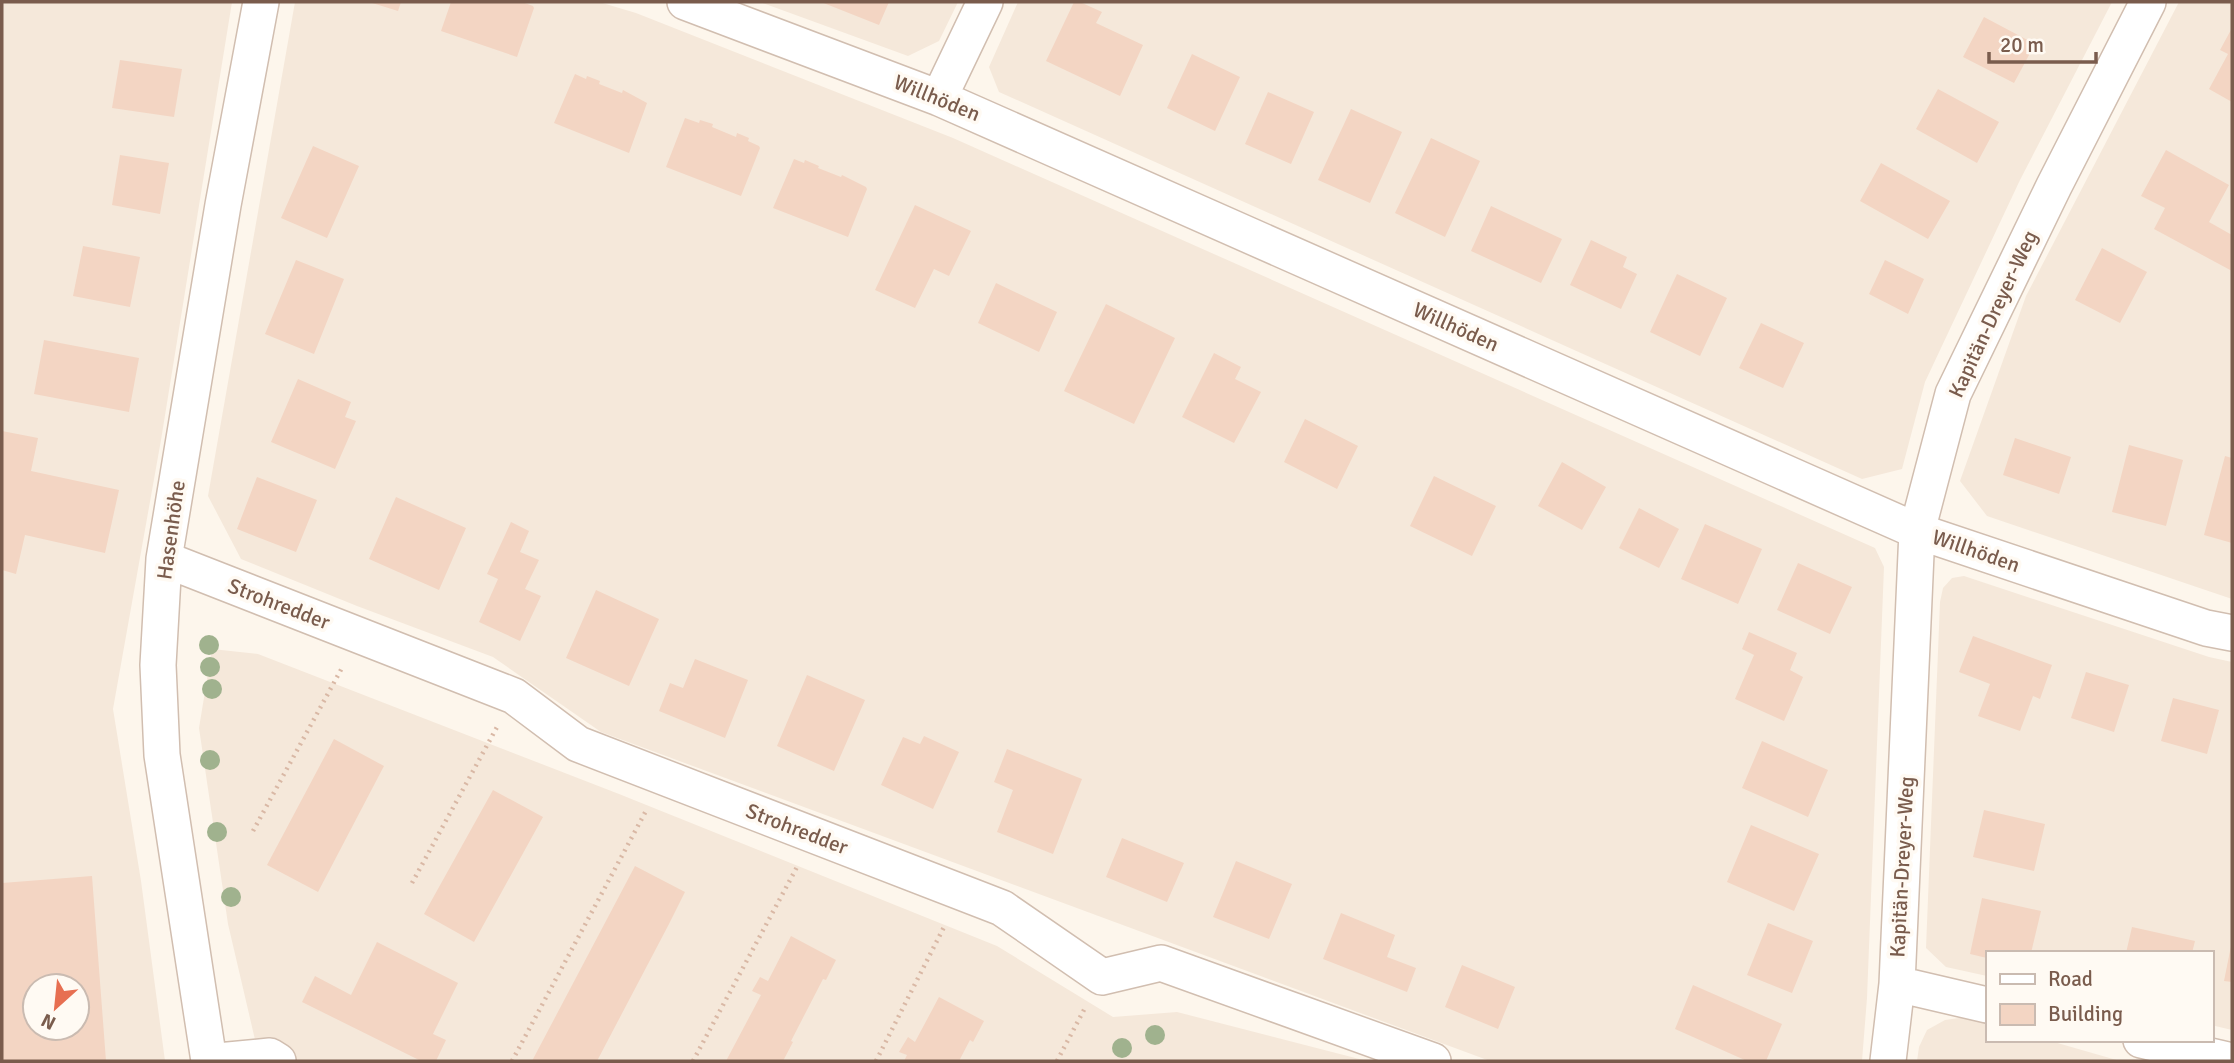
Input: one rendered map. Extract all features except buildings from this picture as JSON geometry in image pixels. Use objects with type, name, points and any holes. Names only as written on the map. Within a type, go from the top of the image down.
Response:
[{"type":"street","name":"Hasenhöhe","points":[[209,1061],[162,755],[158,665],[164,559],[223,205],[261,2]]},
{"type":"street","name":"Willhöden","points":[[685,2],[939,97],[1917,531],[2206,628],[2232,633]]},
{"type":"street","points":[[939,97],[985,2]]},
{"type":"street","name":"Kapitän-Dreyer-Weg","points":[[1888,1061],[1897,984],[1917,531],[1954,394],[2054,186],[2148,2]]},
{"type":"street","name":"Strohredder","points":[[164,559],[514,696],[578,744],[1002,908],[1102,977]]},
{"type":"street","points":[[1102,977],[1161,963],[1433,1061]]},
{"type":"street","name":"Kapitän-Dreyer-Weg","points":[[1897,984],[1986,1005]]},
{"type":"street","points":[[2150,1042],[2232,1061]]},
{"type":"street","points":[[218,1061],[270,1056],[278,1061]]},
{"type":"path","points":[[253,831],[360,636]]},
{"type":"path","points":[[412,883],[514,696]]},
{"type":"path","points":[[512,1061],[664,777]]},
{"type":"path","points":[[693,1061],[814,836]]},
{"type":"path","points":[[876,1061],[961,892]]},
{"type":"path","points":[[1057,1061],[1102,977]]},
{"type":"shaded area","points":[[2,2],[232,2],[161,440],[113,709],[141,881],[165,1061],[2,1061]]},
{"type":"shaded area","points":[[295,2],[599,2],[636,13],[953,138],[1875,548],[1884,567],[1867,998],[1862,1061],[1490,1061],[601,732],[493,657],[241,559],[208,496]]},
{"type":"shaded area","points":[[760,2],[958,2],[939,41],[908,56]]},
{"type":"shaded area","points":[[1018,2],[2112,2],[2020,180],[1925,382],[1902,469],[1862,479],[999,92],[989,67]]},
{"type":"shaded area","points":[[2179,2],[2232,2],[2232,599],[1987,516],[1960,481],[2026,296]]},
{"type":"shaded area","points":[[1964,576],[2209,657],[2232,662],[2232,1030],[2213,1025],[2213,951],[1986,951],[1986,976],[1946,967],[1926,948],[1940,602],[1943,588],[1952,578]]},
{"type":"shaded area","points":[[212,649],[258,654],[619,794],[997,946],[1113,1017],[1177,1012],[1367,1061],[260,1061],[228,924],[199,728]]},
{"type":"shaded area","points":[[1966,1017],[1986,1023],[1986,1042],[2054,1042],[2120,1061],[1917,1061],[1919,1047],[1927,1030],[1945,1020]]}]
